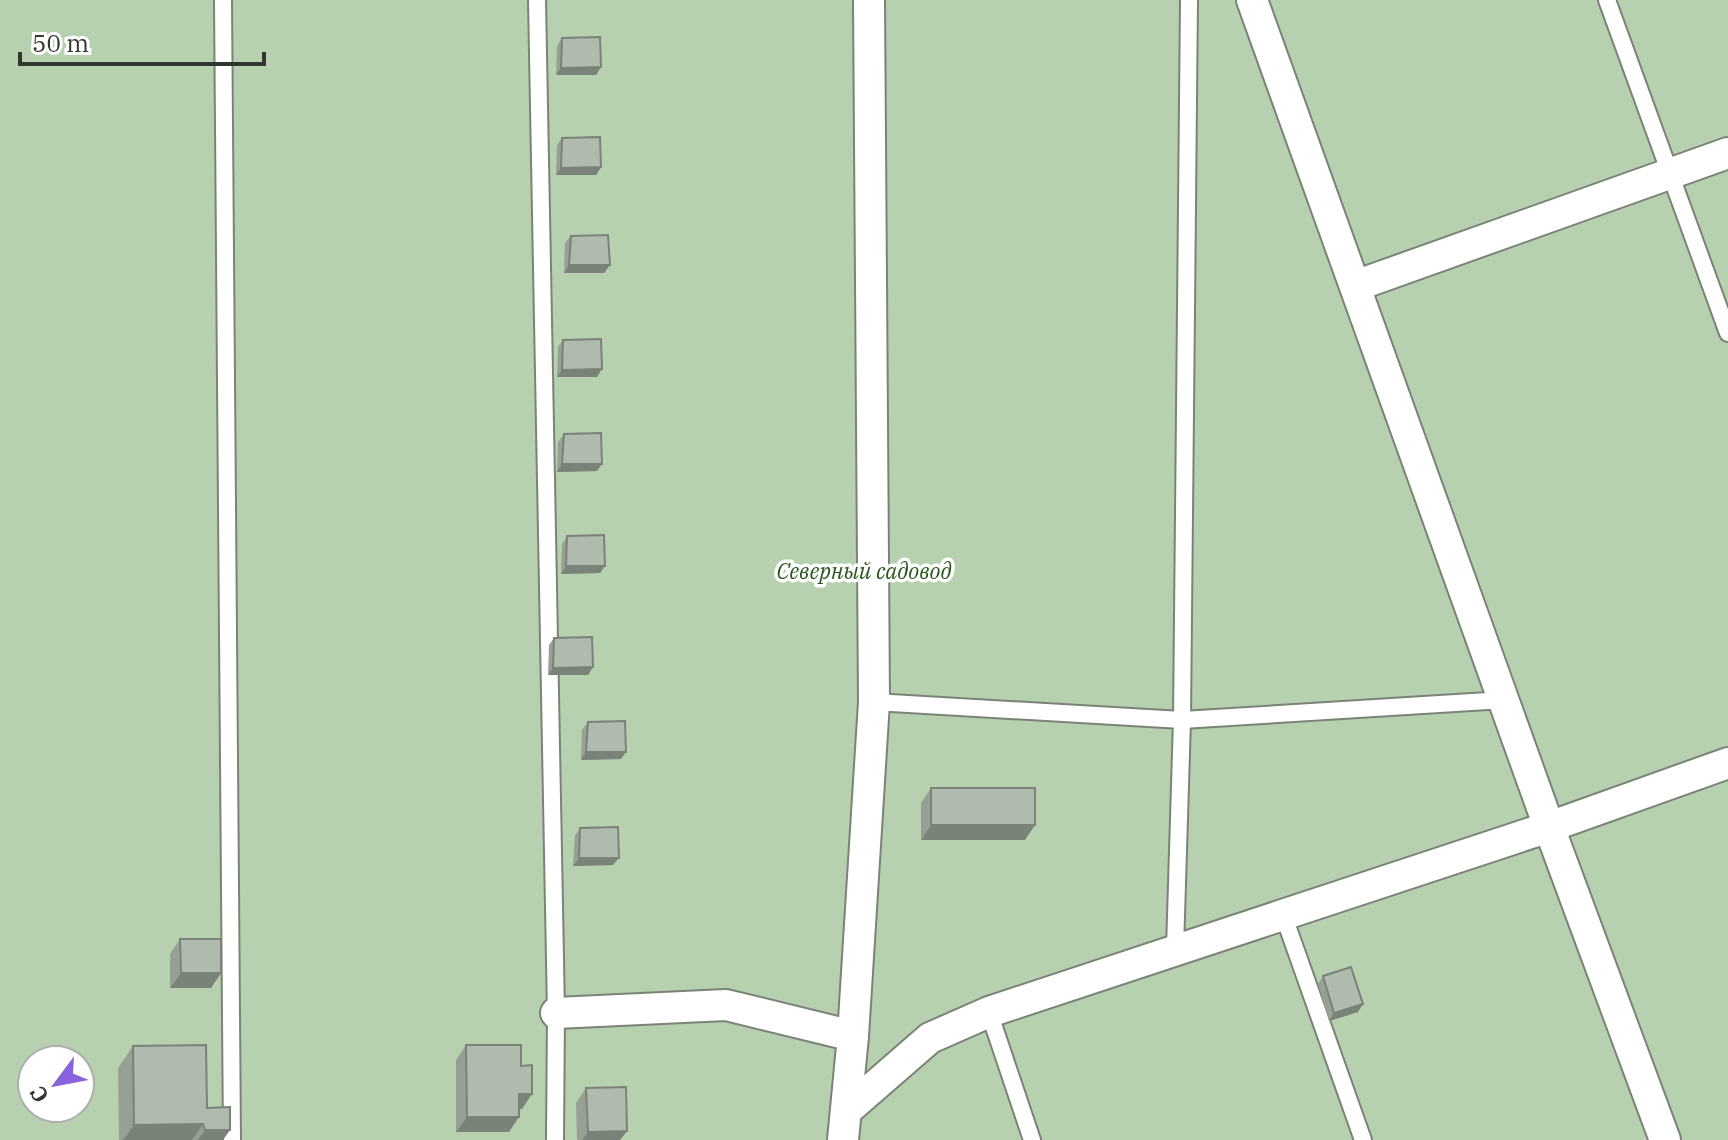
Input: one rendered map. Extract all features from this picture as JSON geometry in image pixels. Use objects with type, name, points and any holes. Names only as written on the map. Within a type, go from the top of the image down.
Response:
[{"type":"street","points":[[844,1126],[853,1036],[874,702],[869,0]]},
{"type":"street","points":[[1252,0],[1549,827],[1665,1140]]},
{"type":"street","points":[[1355,286],[1728,153]]},
{"type":"street","points":[[844,1126],[930,1038],[989,1012],[1549,827],[1728,763]]},
{"type":"street","points":[[556,1013],[726,1005],[853,1036]]},
{"type":"lane","points":[[223,0],[232,1140]]},
{"type":"lane","points":[[537,0],[556,1013],[555,1140]]},
{"type":"lane","points":[[1175,949],[1182,720],[1189,0]]},
{"type":"lane","points":[[1607,0],[1728,333]]},
{"type":"lane","points":[[874,702],[1182,720],[1504,700]]},
{"type":"lane","points":[[1283,914],[1363,1140]]},
{"type":"lane","points":[[989,1012],[1032,1140]]},
{"type":"green space","name":"Северный садовод","points":[[0,0],[1728,0],[1728,1140],[0,1140]]},
{"type":"building","points":[[600,37],[601,67],[561,68],[562,38]]},
{"type":"building","points":[[600,137],[601,167],[561,168],[562,138]]},
{"type":"building","points":[[608,235],[610,265],[569,265],[571,236]]},
{"type":"building","points":[[601,339],[602,369],[562,370],[563,340]]},
{"type":"building","points":[[601,433],[602,464],[562,464],[564,434]]},
{"type":"building","points":[[604,535],[605,566],[566,566],[567,536]]},
{"type":"building","points":[[592,637],[593,667],[553,668],[554,638]]},
{"type":"building","points":[[625,721],[626,752],[586,752],[588,722]]},
{"type":"building","points":[[931,788],[1035,788],[1035,825],[931,825]]},
{"type":"building","points":[[618,827],[619,858],[579,858],[580,828]]},
{"type":"building","points":[[180,939],[221,939],[221,973],[181,973]]},
{"type":"building","points":[[1351,967],[1363,1004],[1334,1013],[1323,976]]},
{"type":"building","points":[[206,1045],[207,1108],[230,1107],[230,1130],[205,1130],[203,1124],[134,1125],[133,1046]]},
{"type":"building","points":[[466,1045],[521,1045],[521,1066],[532,1065],[532,1094],[519,1094],[519,1117],[467,1117]]},
{"type":"building","points":[[626,1087],[627,1131],[588,1132],[586,1088]]}]
